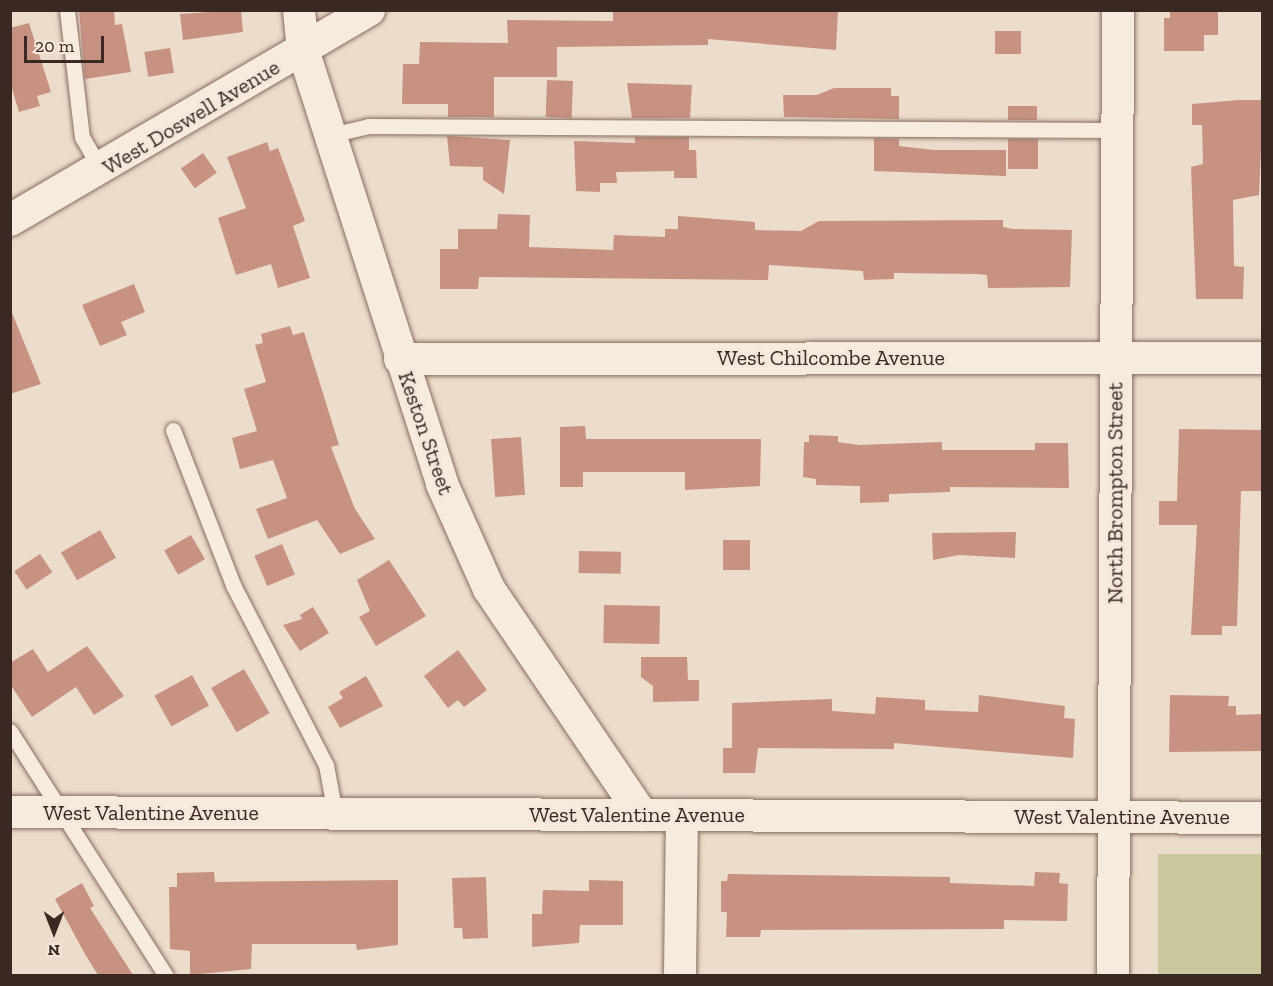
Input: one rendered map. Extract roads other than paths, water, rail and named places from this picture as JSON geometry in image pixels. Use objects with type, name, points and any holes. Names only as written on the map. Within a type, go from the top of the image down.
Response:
[{"type":"street","name":"Keston Street","points":[[299,10],[303,50],[400,359],[442,484],[489,589],[642,815]]},
{"type":"street","name":"West Doswell Avenue","points":[[10,220],[101,170],[369,10]]},
{"type":"street","name":"North Brompton Street","points":[[1113,975],[1118,10]]},
{"type":"street","name":"West Chilcombe Avenue","points":[[400,359],[1263,358]]},
{"type":"street","name":"West Valentine Avenue","points":[[10,812],[1263,818]]},
{"type":"street","points":[[680,975],[682,815]]},
{"type":"lane","points":[[67,10],[82,137],[101,170]]},
{"type":"lane","points":[[330,135],[368,126],[1118,130]]},
{"type":"lane","points":[[173,430],[233,585],[326,765],[335,813]]},
{"type":"lane","points":[[10,731],[65,812],[166,975]]}]
